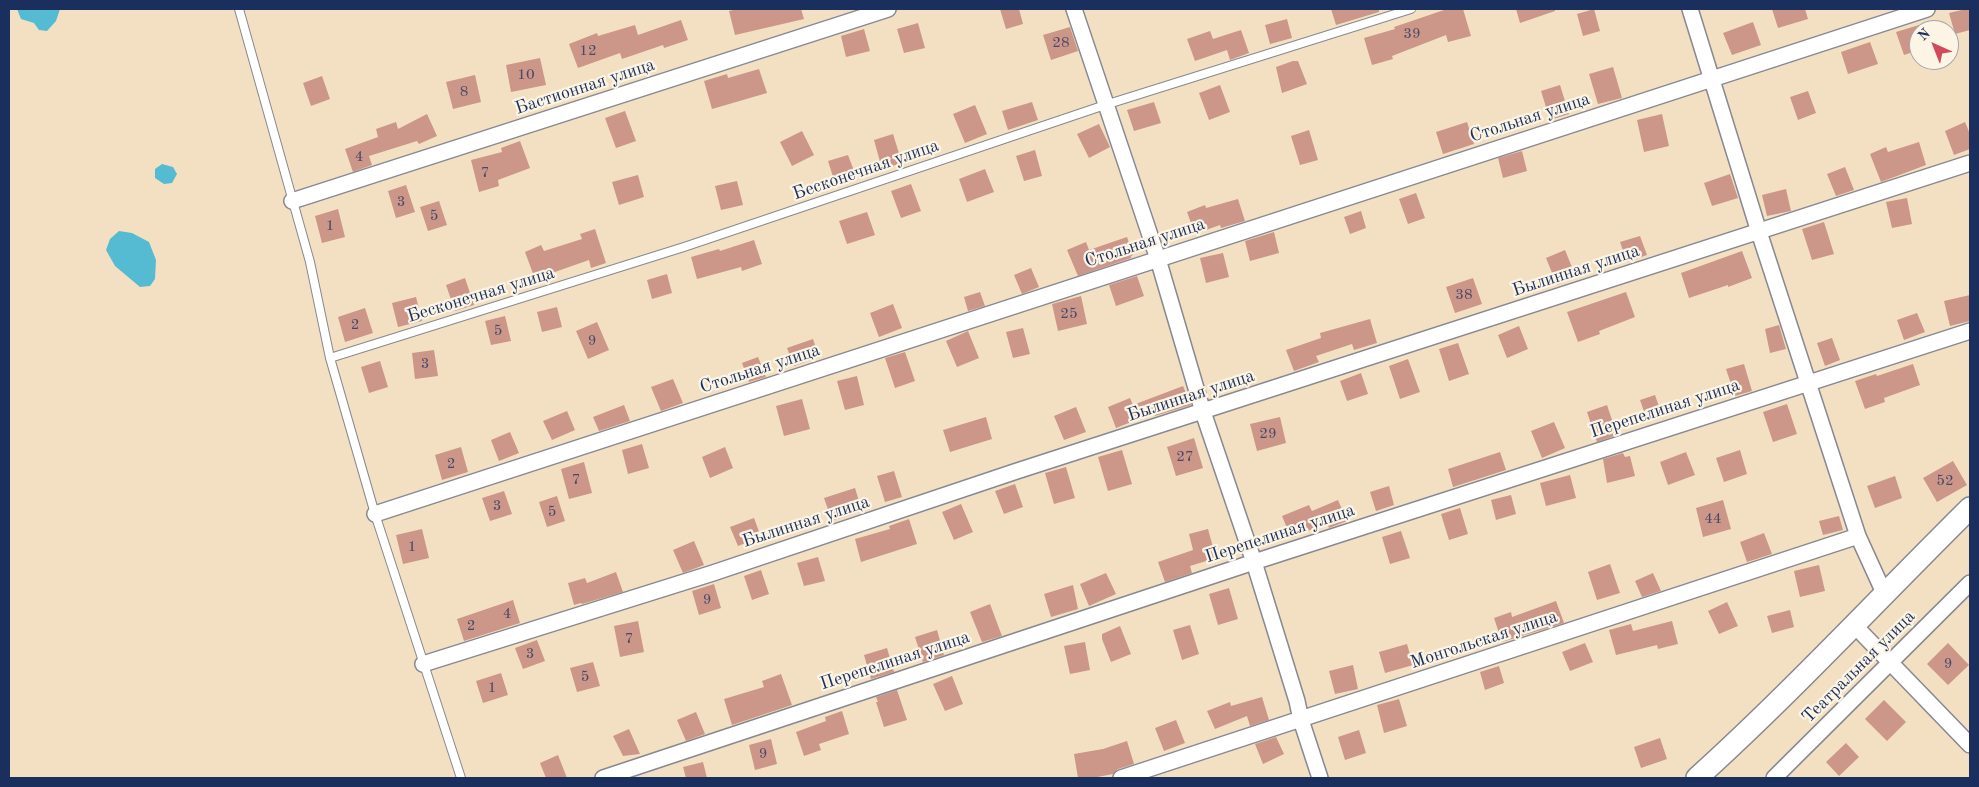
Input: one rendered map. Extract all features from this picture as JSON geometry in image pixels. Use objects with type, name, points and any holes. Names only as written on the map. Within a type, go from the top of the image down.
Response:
[{"type":"street","name":"Бастионная улица","points":[[292,201],[888,9]]},
{"type":"street","points":[[1074,9],[1158,259],[1203,412],[1254,562],[1297,701],[1300,720],[1320,778]]},
{"type":"street","points":[[1690,9],[1759,232],[1858,536],[1884,593]]},
{"type":"street","name":"Стольная улица","points":[[375,514],[1926,9]]},
{"type":"street","name":"Былинная улица","points":[[423,664],[713,573],[1017,471],[1970,163]]},
{"type":"street","name":"Перепелиная улица","points":[[603,778],[1254,562],[1970,331]]},
{"type":"street","points":[[1706,775],[1970,508]]},
{"type":"street","name":"Монгольская улица","points":[[1121,778],[1858,536]]},
{"type":"street","name":"Театральная улица","points":[[1774,778],[1970,583]]},
{"type":"street","points":[[1855,626],[1970,744]]},
{"type":"lane","points":[[239,9],[310,262],[330,358],[375,514],[461,778]]},
{"type":"lane","name":"Бесконечная улица","points":[[330,358],[684,247],[1105,105],[1411,9]]},
{"type":"water","points":[[17,9],[60,9],[56,21],[47,31],[39,30],[34,23],[21,19]]},
{"type":"water","points":[[162,164],[173,167],[177,174],[172,183],[164,184],[155,178],[155,169]]},
{"type":"water","points":[[119,231],[132,233],[149,242],[156,260],[155,279],[150,286],[140,287],[115,266],[106,250],[110,239]]},
{"type":"building","points":[[738,9],[801,9],[804,19],[735,35],[729,11]]},
{"type":"building","points":[[1000,9],[1019,9],[1023,24],[1006,29]]},
{"type":"building","points":[[1331,9],[1379,9],[1379,12],[1336,25]]},
{"type":"building","points":[[1447,9],[1463,9],[1471,36],[1448,42],[1446,35],[1392,56],[1393,59],[1372,65],[1364,38],[1395,29],[1394,27]]},
{"type":"building","points":[[1516,9],[1555,9],[1555,11],[1520,23]]},
{"type":"building","points":[[1594,9],[1600,31],[1583,36],[1577,14]]},
{"type":"building","points":[[1772,9],[1805,9],[1808,19],[1778,28]]},
{"type":"building","points":[[1970,9],[1970,30],[1959,33],[1959,20],[1951,20],[1949,13]]},
{"type":"building","points":[[1287,19],[1292,38],[1270,44],[1265,25]]},
{"type":"building","points":[[681,20],[688,40],[664,48],[663,45],[622,59],[620,53],[578,68],[569,44],[597,33],[598,36],[635,25],[638,35]]},
{"type":"building","points":[[1753,22],[1761,45],[1732,55],[1723,33]]},
{"type":"building","points":[[918,23],[925,48],[904,53],[897,29]]},
{"type":"building","points":[[1070,27],[1078,51],[1051,60],[1043,35]]},
{"type":"building","points":[[1909,28],[1909,53],[1904,55],[1896,32]]},
{"type":"building","points":[[864,29],[870,51],[846,57],[841,36]]},
{"type":"building","points":[[1241,30],[1249,53],[1230,60],[1227,50],[1195,61],[1187,39],[1210,31],[1213,39]]},
{"type":"building","points":[[1870,42],[1878,64],[1848,74],[1841,52]]},
{"type":"building","points":[[540,58],[546,85],[511,92],[506,65]]},
{"type":"building","points":[[1298,61],[1307,84],[1282,93],[1276,67]]},
{"type":"building","points":[[1613,67],[1622,98],[1598,104],[1589,74]]},
{"type":"building","points":[[759,69],[767,93],[712,109],[704,81],[727,74],[728,78]]},
{"type":"building","points":[[475,75],[481,102],[453,109],[446,82]]},
{"type":"building","points":[[322,76],[330,99],[311,106],[303,83]]},
{"type":"building","points":[[1220,85],[1230,112],[1209,120],[1199,93]]},
{"type":"building","points":[[1560,85],[1569,114],[1550,120],[1541,91]]},
{"type":"building","points":[[1808,91],[1816,113],[1798,120],[1790,97]]},
{"type":"building","points":[[1032,102],[1038,120],[1008,130],[1002,111]]},
{"type":"building","points":[[1154,102],[1161,123],[1134,131],[1127,110]]},
{"type":"building","points":[[975,105],[987,134],[965,143],[953,114]]},
{"type":"building","points":[[625,111],[636,141],[616,148],[605,118]]},
{"type":"building","points":[[427,114],[437,136],[419,144],[417,141],[369,156],[372,165],[353,172],[345,149],[378,137],[376,129],[396,122],[398,129]]},
{"type":"building","points":[[1662,114],[1669,146],[1644,152],[1637,120]]},
{"type":"building","points":[[1467,122],[1474,144],[1443,154],[1436,132]]},
{"type":"building","points":[[1965,122],[1970,134],[1970,149],[1954,155],[1945,131]]},
{"type":"building","points":[[1099,124],[1110,147],[1089,158],[1077,134]]},
{"type":"building","points":[[1309,130],[1318,160],[1300,165],[1291,136]]},
{"type":"building","points":[[802,131],[814,155],[792,166],[780,142]]},
{"type":"building","points":[[893,134],[902,163],[882,169],[874,140]]},
{"type":"building","points":[[520,141],[530,168],[498,180],[499,186],[479,192],[471,160],[502,152],[501,148]]},
{"type":"building","points":[[1919,142],[1926,165],[1881,182],[1870,154],[1886,147],[1888,152]]},
{"type":"building","points":[[1035,150],[1042,176],[1024,181],[1016,156]]},
{"type":"building","points":[[1522,151],[1527,171],[1503,178],[1498,158]]},
{"type":"building","points":[[848,155],[856,176],[835,183],[828,161]]},
{"type":"building","points":[[1845,167],[1854,190],[1836,196],[1827,174]]},
{"type":"building","points":[[985,169],[994,192],[967,202],[959,179]]},
{"type":"building","points":[[1730,174],[1738,198],[1712,206],[1704,183]]},
{"type":"building","points":[[638,175],[644,197],[619,205],[612,182]]},
{"type":"building","points":[[737,181],[743,205],[721,210],[715,186]]},
{"type":"building","points":[[911,184],[921,211],[901,218],[891,191]]},
{"type":"building","points":[[406,185],[415,212],[396,218],[388,191]]},
{"type":"building","points":[[1786,189],[1791,211],[1767,216],[1762,195]]},
{"type":"building","points":[[1416,193],[1425,218],[1408,224],[1399,199]]},
{"type":"building","points":[[1907,198],[1912,224],[1892,228],[1886,202]]},
{"type":"building","points":[[1238,199],[1245,221],[1221,228],[1220,225],[1195,234],[1187,212],[1205,205],[1206,208]]},
{"type":"building","points":[[439,201],[447,225],[428,231],[420,207]]},
{"type":"building","points":[[338,209],[345,237],[322,243],[315,216]]},
{"type":"building","points":[[1361,211],[1366,228],[1350,234],[1344,217]]},
{"type":"building","points":[[867,212],[875,235],[847,244],[839,221]]},
{"type":"building","points":[[1824,222],[1834,254],[1812,260],[1802,229]]},
{"type":"building","points":[[595,229],[606,263],[591,268],[589,260],[535,279],[525,252],[541,245],[544,251],[582,239],[580,234]]},
{"type":"building","points":[[1274,232],[1279,253],[1250,261],[1245,241]]},
{"type":"building","points":[[1640,236],[1647,255],[1627,262],[1620,242]]},
{"type":"building","points":[[1127,237],[1133,255],[1131,258],[1078,276],[1067,250],[1086,242],[1089,250]]},
{"type":"building","points":[[754,240],[762,264],[742,271],[741,267],[697,279],[691,257],[719,249],[720,251]]},
{"type":"building","points":[[1565,250],[1576,277],[1557,285],[1546,258]]},
{"type":"building","points":[[1742,251],[1752,278],[1689,298],[1681,273]]},
{"type":"building","points":[[1223,253],[1229,277],[1206,283],[1200,258]]},
{"type":"building","points":[[1031,268],[1039,287],[1022,294],[1014,275]]},
{"type":"building","points":[[667,274],[672,293],[652,299],[647,280]]},
{"type":"building","points":[[1137,276],[1144,296],[1116,306],[1109,285]]},
{"type":"building","points":[[465,278],[474,305],[455,311],[446,285]]},
{"type":"building","points":[[1473,278],[1482,304],[1455,313],[1446,287]]},
{"type":"building","points":[[980,292],[985,306],[968,311],[964,297]]},
{"type":"building","points":[[1626,292],[1635,317],[1599,331],[1600,334],[1578,342],[1567,312]]},
{"type":"building","points":[[1970,295],[1970,321],[1950,326],[1944,301]]},
{"type":"building","points":[[1081,296],[1087,324],[1058,331],[1052,304]]},
{"type":"building","points":[[416,297],[422,321],[398,327],[392,303]]},
{"type":"building","points":[[893,304],[902,328],[879,337],[870,313]]},
{"type":"building","points":[[557,307],[562,327],[542,332],[537,312]]},
{"type":"building","points":[[365,308],[373,333],[345,342],[338,317]]},
{"type":"building","points":[[1917,313],[1925,332],[1904,340],[1897,320]]},
{"type":"building","points":[[505,316],[511,341],[491,345],[485,321]]},
{"type":"building","points":[[1370,319],[1377,343],[1354,350],[1352,344],[1316,356],[1319,362],[1294,371],[1286,350],[1321,338],[1320,333]]},
{"type":"building","points":[[597,322],[609,350],[588,359],[576,331]]},
{"type":"building","points":[[1779,325],[1786,349],[1770,353],[1765,329]]},
{"type":"building","points":[[1519,326],[1528,349],[1507,358],[1498,335]]},
{"type":"building","points":[[1023,328],[1030,354],[1013,358],[1006,332]]},
{"type":"building","points":[[968,331],[979,358],[957,367],[946,341]]},
{"type":"building","points":[[1832,338],[1840,360],[1825,366],[1817,343]]},
{"type":"building","points":[[813,339],[819,357],[794,366],[787,348]]},
{"type":"building","points":[[1458,343],[1469,374],[1449,381],[1439,349]]},
{"type":"building","points":[[434,350],[438,376],[415,379],[412,353]]},
{"type":"building","points":[[905,352],[915,381],[895,388],[885,358]]},
{"type":"building","points":[[758,357],[766,377],[749,382],[742,363]]},
{"type":"building","points":[[1408,359],[1420,392],[1400,399],[1389,366]]},
{"type":"building","points":[[380,361],[388,387],[369,393],[361,367]]},
{"type":"building","points":[[1744,364],[1752,391],[1735,396],[1726,369]]},
{"type":"building","points":[[1913,364],[1920,385],[1884,398],[1885,402],[1865,409],[1855,381]]},
{"type":"building","points":[[1361,373],[1368,394],[1347,401],[1340,381]]},
{"type":"building","points":[[857,376],[864,405],[845,410],[837,381]]},
{"type":"building","points":[[673,379],[683,403],[661,411],[651,387]]},
{"type":"building","points":[[1183,386],[1191,405],[1155,416],[1154,413],[1116,428],[1108,407],[1130,398],[1133,405]]},
{"type":"building","points":[[1655,395],[1662,415],[1647,420],[1640,400]]},
{"type":"building","points":[[802,399],[810,429],[784,436],[776,406]]},
{"type":"building","points":[[1787,404],[1797,434],[1773,442],[1763,412]]},
{"type":"building","points":[[624,405],[630,421],[599,431],[593,417]]},
{"type":"building","points":[[1607,405],[1617,435],[1597,442],[1587,412]]},
{"type":"building","points":[[1076,407],[1086,432],[1064,440],[1054,416]]},
{"type":"building","points":[[567,411],[575,430],[552,440],[543,421]]},
{"type":"building","points":[[986,417],[992,439],[950,452],[943,430]]},
{"type":"building","points":[[1280,417],[1286,443],[1257,451],[1250,424]]},
{"type":"building","points":[[1554,422],[1565,448],[1542,458],[1531,431]]},
{"type":"building","points":[[510,432],[519,453],[499,461],[491,440]]},
{"type":"building","points":[[1194,438],[1203,468],[1176,476],[1167,447]]},
{"type":"building","points":[[642,444],[649,468],[628,474],[622,450]]},
{"type":"building","points":[[461,447],[468,472],[442,480],[435,455]]},
{"type":"building","points":[[725,447],[733,468],[710,478],[702,457]]},
{"type":"building","points":[[1122,450],[1132,484],[1108,491],[1098,457]]},
{"type":"building","points":[[1740,450],[1747,474],[1724,482],[1716,458]]},
{"type":"building","points":[[1500,452],[1506,470],[1453,487],[1448,469]]},
{"type":"building","points":[[1686,452],[1695,475],[1668,485],[1660,462]]},
{"type":"building","points":[[1623,453],[1625,457],[1630,456],[1635,476],[1607,483],[1603,459]]},
{"type":"building","points":[[1953,461],[1967,485],[1937,502],[1923,478]]},
{"type":"building","points":[[584,462],[592,493],[569,499],[561,469]]},
{"type":"building","points":[[1066,467],[1075,498],[1054,504],[1045,473]]},
{"type":"building","points":[[894,471],[902,497],[885,502],[877,476]]},
{"type":"building","points":[[1570,475],[1576,498],[1546,506],[1540,483]]},
{"type":"building","points":[[1895,476],[1902,498],[1875,508],[1867,486]]},
{"type":"building","points":[[1015,484],[1023,507],[1004,514],[995,491]]},
{"type":"building","points":[[1389,486],[1394,505],[1376,511],[1370,492]]},
{"type":"building","points":[[855,488],[862,511],[832,521],[824,498]]},
{"type":"building","points":[[504,491],[512,514],[490,521],[482,498]]},
{"type":"building","points":[[1511,495],[1516,514],[1496,520],[1491,500]]},
{"type":"building","points":[[557,496],[565,521],[547,527],[539,502]]},
{"type":"building","points":[[1338,500],[1347,521],[1329,528],[1327,523],[1291,538],[1282,516],[1309,505],[1312,511]]},
{"type":"building","points":[[1723,500],[1731,529],[1703,537],[1696,508]]},
{"type":"building","points":[[961,504],[973,532],[954,540],[942,512]]},
{"type":"building","points":[[1460,508],[1468,534],[1449,540],[1441,514]]},
{"type":"building","points":[[1839,516],[1843,530],[1823,535],[1819,521]]},
{"type":"building","points":[[754,518],[761,537],[738,546],[730,527]]},
{"type":"building","points":[[909,519],[917,544],[861,562],[855,539],[890,529],[889,526]]},
{"type":"building","points":[[422,529],[429,558],[403,564],[396,535]]},
{"type":"building","points":[[1208,529],[1216,558],[1190,566],[1192,573],[1165,582],[1158,562],[1193,550],[1189,534]]},
{"type":"building","points":[[1401,531],[1410,558],[1390,564],[1382,537]]},
{"type":"building","points":[[1764,533],[1772,554],[1747,562],[1740,542]]},
{"type":"building","points":[[694,541],[704,565],[683,573],[673,550]]},
{"type":"building","points":[[818,557],[825,581],[804,586],[797,563]]},
{"type":"building","points":[[1610,564],[1620,593],[1597,600],[1588,572]]},
{"type":"building","points":[[1819,565],[1825,591],[1800,597],[1794,571]]},
{"type":"building","points":[[761,570],[769,594],[752,600],[744,576]]},
{"type":"building","points":[[616,572],[623,592],[574,605],[568,583],[585,578],[587,583]]},
{"type":"building","points":[[1106,573],[1116,594],[1089,606],[1080,584]]},
{"type":"building","points":[[1653,573],[1661,591],[1642,597],[1635,581]]},
{"type":"building","points":[[714,584],[721,608],[699,615],[692,591]]},
{"type":"building","points":[[1073,585],[1078,609],[1051,617],[1044,594]]},
{"type":"building","points":[[1229,588],[1238,619],[1218,625],[1209,594]]},
{"type":"building","points":[[513,600],[520,623],[464,641],[457,619]]},
{"type":"building","points":[[1556,601],[1564,623],[1502,642],[1494,618],[1511,612],[1512,617]]},
{"type":"building","points":[[1727,602],[1738,626],[1719,634],[1708,611]]},
{"type":"building","points":[[990,604],[1002,636],[982,642],[970,612]]},
{"type":"building","points":[[1790,610],[1794,627],[1772,633],[1767,616]]},
{"type":"building","points":[[638,621],[644,652],[620,657],[614,626]]},
{"type":"building","points":[[1672,621],[1678,644],[1658,649],[1657,645],[1616,655],[1609,630],[1631,624],[1633,631]]},
{"type":"building","points":[[1190,625],[1199,654],[1182,660],[1173,630]]},
{"type":"building","points":[[1120,626],[1131,654],[1111,662],[1102,639],[1102,634]]},
{"type":"building","points":[[937,630],[944,655],[923,662],[915,637]]},
{"type":"building","points":[[537,640],[545,661],[523,669],[515,648]]},
{"type":"building","points":[[1085,642],[1090,670],[1070,674],[1064,646]]},
{"type":"building","points":[[1585,643],[1593,662],[1570,671],[1562,652]]},
{"type":"building","points":[[1948,643],[1969,665],[1948,685],[1927,664]]},
{"type":"building","points":[[1407,644],[1413,665],[1385,673],[1379,652]]},
{"type":"building","points":[[887,648],[894,672],[871,679],[864,655]]},
{"type":"building","points":[[593,662],[600,686],[577,692],[570,668]]},
{"type":"building","points":[[1353,665],[1358,689],[1335,694],[1329,671]]},
{"type":"building","points":[[1499,666],[1504,683],[1485,690],[1480,672]]},
{"type":"building","points":[[501,673],[508,695],[483,703],[476,681]]},
{"type":"building","points":[[781,674],[792,705],[732,725],[724,699],[764,687],[762,681]]},
{"type":"building","points":[[952,676],[963,704],[945,711],[933,684]]},
{"type":"building","points":[[897,690],[907,720],[884,727],[876,697]]},
{"type":"building","points":[[1262,697],[1269,720],[1250,726],[1247,716],[1215,729],[1207,711],[1230,702],[1231,706]]},
{"type":"building","points":[[1399,699],[1407,726],[1384,733],[1377,705]]},
{"type":"building","points":[[1884,700],[1906,722],[1887,741],[1865,719]]},
{"type":"building","points":[[842,711],[849,734],[819,744],[821,750],[804,756],[796,732],[826,721],[825,717]]},
{"type":"building","points":[[696,712],[705,734],[686,741],[677,720]]},
{"type":"building","points":[[1176,720],[1185,743],[1164,751],[1155,728]]},
{"type":"building","points":[[629,729],[640,754],[623,756],[613,736]]},
{"type":"building","points":[[1359,730],[1366,753],[1345,760],[1338,737]]},
{"type":"building","points":[[1276,737],[1284,754],[1263,764],[1255,744]]},
{"type":"building","points":[[1660,738],[1667,759],[1641,768],[1634,747]]},
{"type":"building","points":[[771,739],[777,764],[755,770],[749,745]]},
{"type":"building","points":[[1127,741],[1134,764],[1118,769],[1113,774],[1092,778],[1078,778],[1074,754],[1103,749]]},
{"type":"building","points":[[1846,743],[1859,757],[1839,776],[1826,762]]},
{"type":"building","points":[[558,755],[567,778],[546,778],[540,763]]},
{"type":"building","points":[[703,762],[707,778],[686,778],[683,767]]}]
